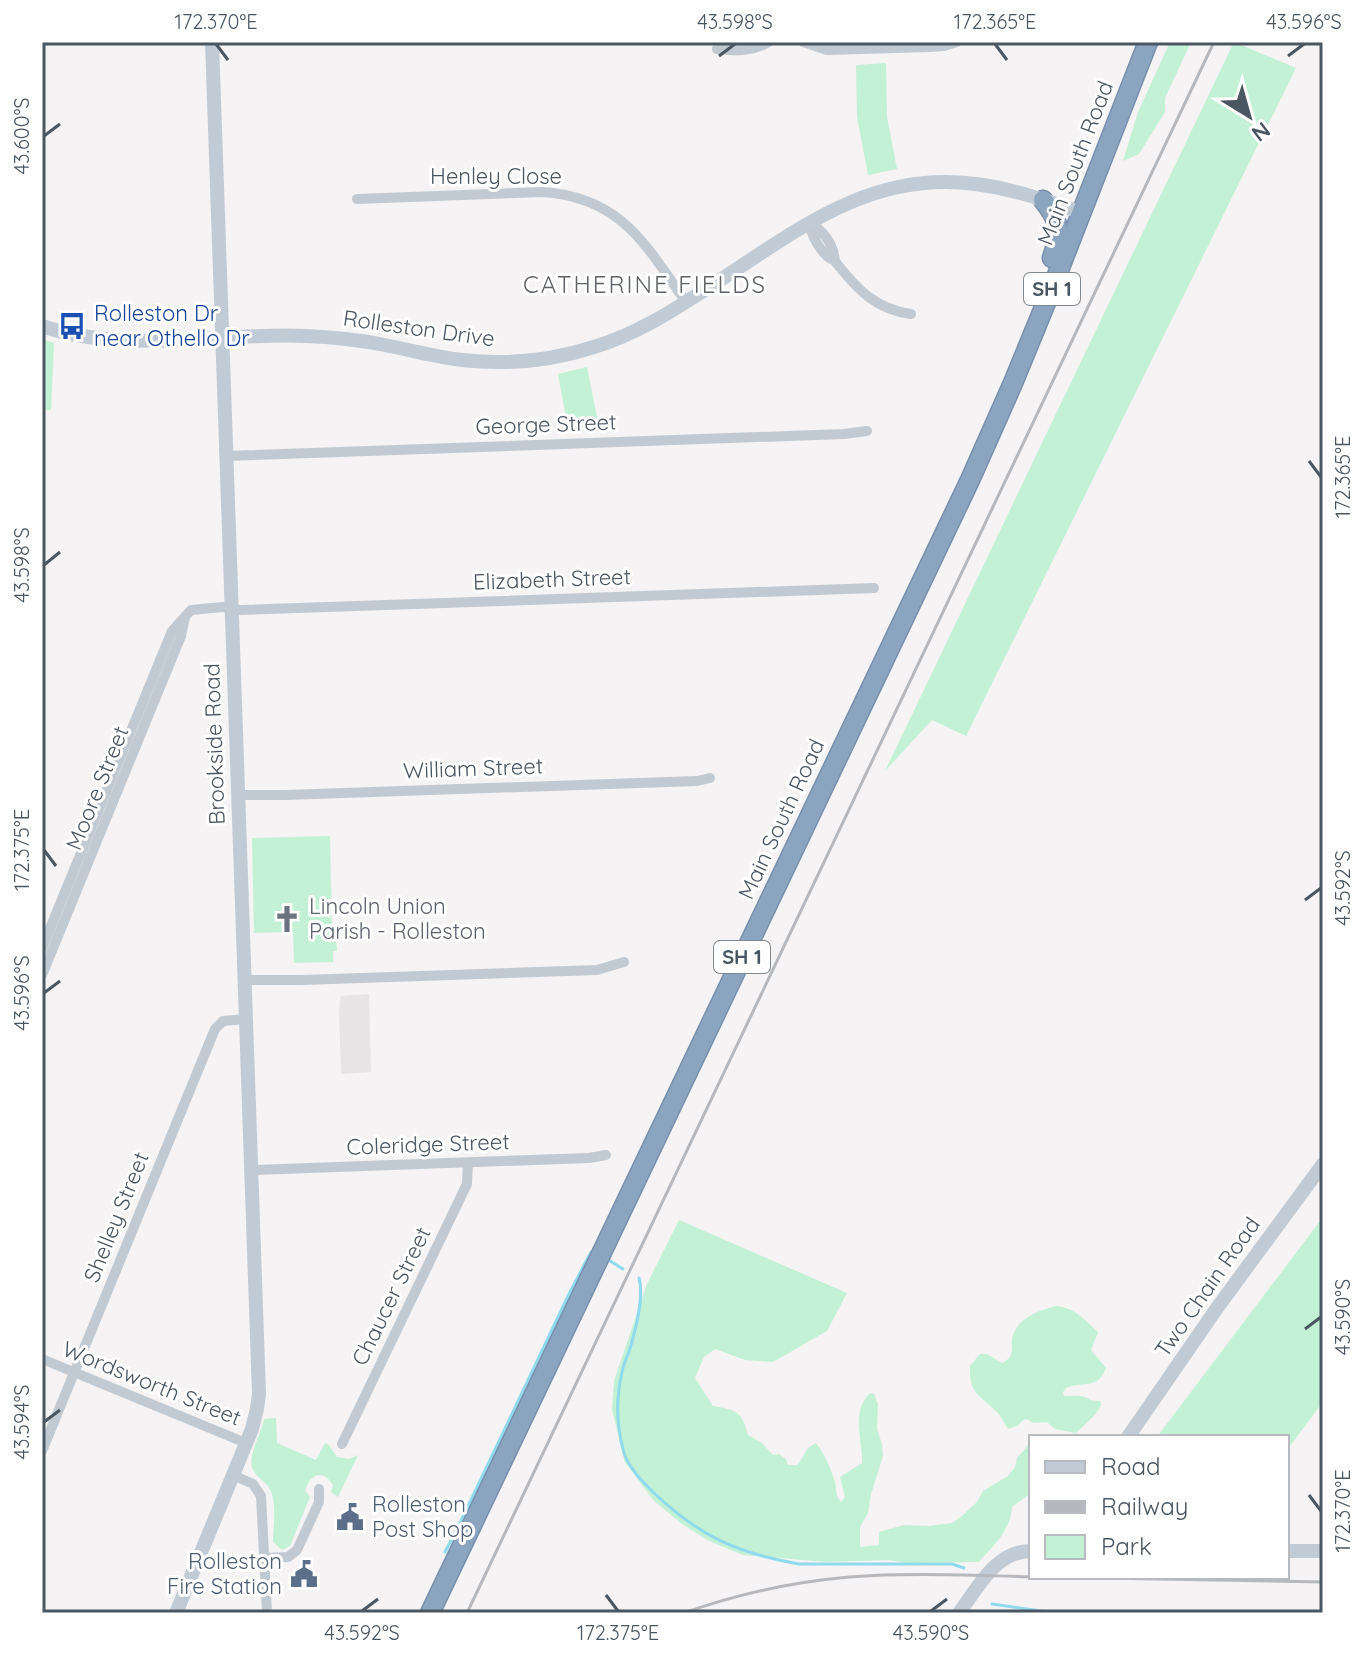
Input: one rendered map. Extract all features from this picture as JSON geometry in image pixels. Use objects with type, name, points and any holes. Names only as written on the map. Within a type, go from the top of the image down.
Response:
[{"type":"highway","name":"Main South Road","points":[[432,1611],[951,520],[1021,364],[1148,42]]},
{"type":"highway","points":[[1021,364],[1021,347],[1058,237],[1056,219],[1043,200]]},
{"type":"street","name":"Brookside Road","points":[[176,1613],[255,1420],[259,1394],[212,42]]},
{"type":"street","points":[[717,49],[747,51],[769,42]]},
{"type":"street","points":[[803,42],[827,50],[866,50],[944,46],[957,42]]},
{"type":"street","name":"Rolleston Drive","points":[[42,326],[78,337],[110,341],[325,337],[462,360],[522,361],[568,354],[640,329],[837,207],[895,187],[948,182],[979,184],[1080,212]]},
{"type":"street","name":"Henley Close","points":[[357,199],[542,192],[584,199],[620,218],[636,232],[686,302]]},
{"type":"street","points":[[809,223],[818,244],[855,285],[885,308],[911,314]]},
{"type":"street","name":"George Street","points":[[226,456],[867,431]]},
{"type":"street","name":"Elizabeth Street","points":[[232,609],[874,588]]},
{"type":"street","points":[[185,615],[194,609],[232,609]]},
{"type":"street","name":"Moore Street","points":[[42,948],[172,631],[185,615]]},
{"type":"street","name":"Moore Street","points":[[42,975],[181,636],[185,615]]},
{"type":"street","name":"William Street","points":[[238,795],[697,781],[710,778]]},
{"type":"street","points":[[245,980],[597,970],[624,962]]},
{"type":"street","name":"Shelley Street","points":[[42,1451],[215,1029],[223,1021],[246,1019]]},
{"type":"street","name":"Coleridge Street","points":[[251,1170],[606,1155]]},
{"type":"street","name":"Chaucer Street","points":[[342,1444],[467,1184],[468,1163]]},
{"type":"street","name":"Two Chain Road","points":[[1129,1435],[1217,1308],[1323,1164]]},
{"type":"street","name":"Wordsworth Street","points":[[42,1359],[246,1443]]},
{"type":"street","points":[[233,1475],[253,1484],[261,1496],[267,1613]]},
{"type":"street","points":[[265,1558],[288,1557],[297,1550],[318,1505],[319,1489]]},
{"type":"street","points":[[959,1613],[986,1576],[1005,1557],[1029,1551]]},
{"type":"street","points":[[1289,1551],[1323,1551]]},
{"type":"shaded area","points":[[369,994],[371,1072],[341,1074],[341,996]]},
{"type":"green space","points":[[1170,42],[1191,42],[1165,98],[1165,112],[1139,154],[1123,161],[1138,112]]},
{"type":"green space","points":[[1234,42],[1296,68],[966,736],[932,720],[885,771]]},
{"type":"green space","points":[[886,63],[887,117],[897,169],[868,175],[857,117],[856,65]]},
{"type":"green space","points":[[42,339],[54,343],[51,410],[42,410]]},
{"type":"green space","points":[[587,367],[599,427],[568,429],[558,374]]},
{"type":"green space","points":[[330,836],[332,933],[336,934],[337,951],[333,951],[333,962],[294,963],[293,932],[254,933],[252,838]]},
{"type":"green space","points":[[1323,1217],[1323,1402],[1289,1447],[1289,1435],[1159,1435]]},
{"type":"green space","points":[[679,1220],[847,1293],[827,1331],[773,1362],[745,1360],[715,1349],[704,1357],[695,1378],[713,1406],[737,1413],[748,1435],[762,1443],[773,1455],[779,1454],[786,1459],[788,1465],[798,1465],[808,1448],[816,1443],[829,1467],[841,1502],[845,1497],[840,1477],[862,1463],[860,1409],[870,1393],[874,1394],[878,1404],[877,1429],[883,1456],[868,1513],[860,1527],[860,1547],[879,1545],[879,1532],[904,1525],[952,1523],[977,1502],[983,1491],[1008,1476],[1017,1458],[1029,1444],[1029,1494],[1012,1507],[1005,1531],[979,1562],[827,1562],[743,1555],[709,1541],[653,1500],[625,1462],[612,1410],[614,1381],[647,1284]]},
{"type":"green space","points":[[1055,1306],[1074,1312],[1098,1332],[1091,1350],[1106,1368],[1094,1382],[1066,1388],[1064,1396],[1084,1397],[1100,1401],[1101,1405],[1076,1433],[1055,1429],[1047,1422],[1033,1423],[1027,1419],[1008,1429],[998,1413],[973,1388],[970,1366],[980,1354],[987,1354],[1002,1363],[1007,1360],[1011,1354],[1013,1335],[1020,1324],[1030,1316]]},
{"type":"green space","points":[[276,1418],[277,1443],[316,1460],[325,1443],[337,1457],[349,1459],[358,1455],[338,1497],[331,1492],[333,1485],[325,1477],[318,1475],[310,1480],[305,1490],[310,1497],[290,1546],[282,1550],[273,1542],[274,1506],[271,1492],[251,1462],[264,1419]]},
{"type":"waterway","points":[[445,1552],[591,1252]]},
{"type":"waterway","points":[[610,1261],[623,1269]]},
{"type":"waterway","points":[[639,1278],[639,1312],[619,1389],[619,1432],[632,1469],[670,1507],[720,1540],[777,1560],[799,1564],[952,1564],[964,1568]]},
{"type":"waterway","points":[[992,1604],[1055,1613]]},
{"type":"railway","points":[[467,1613],[1214,42]]},
{"type":"railway","points":[[684,1613],[745,1595],[828,1579],[946,1575],[1029,1577]]},
{"type":"railway","points":[[1161,1579],[1323,1582]]},
{"type":"place","name":"Rolleston Dr near Othello Dr","points":[[72,326]]},
{"type":"place","name":"Lincoln Union Parish - Rolleston","points":[[287,919]]},
{"type":"place","name":"Rolleston Post Shop","points":[[350,1517]]},
{"type":"place","name":"Rolleston Fire Station","points":[[304,1574]]},
{"type":"district","name":"CATHERINE FIELDS","points":[[645,285]]}]
